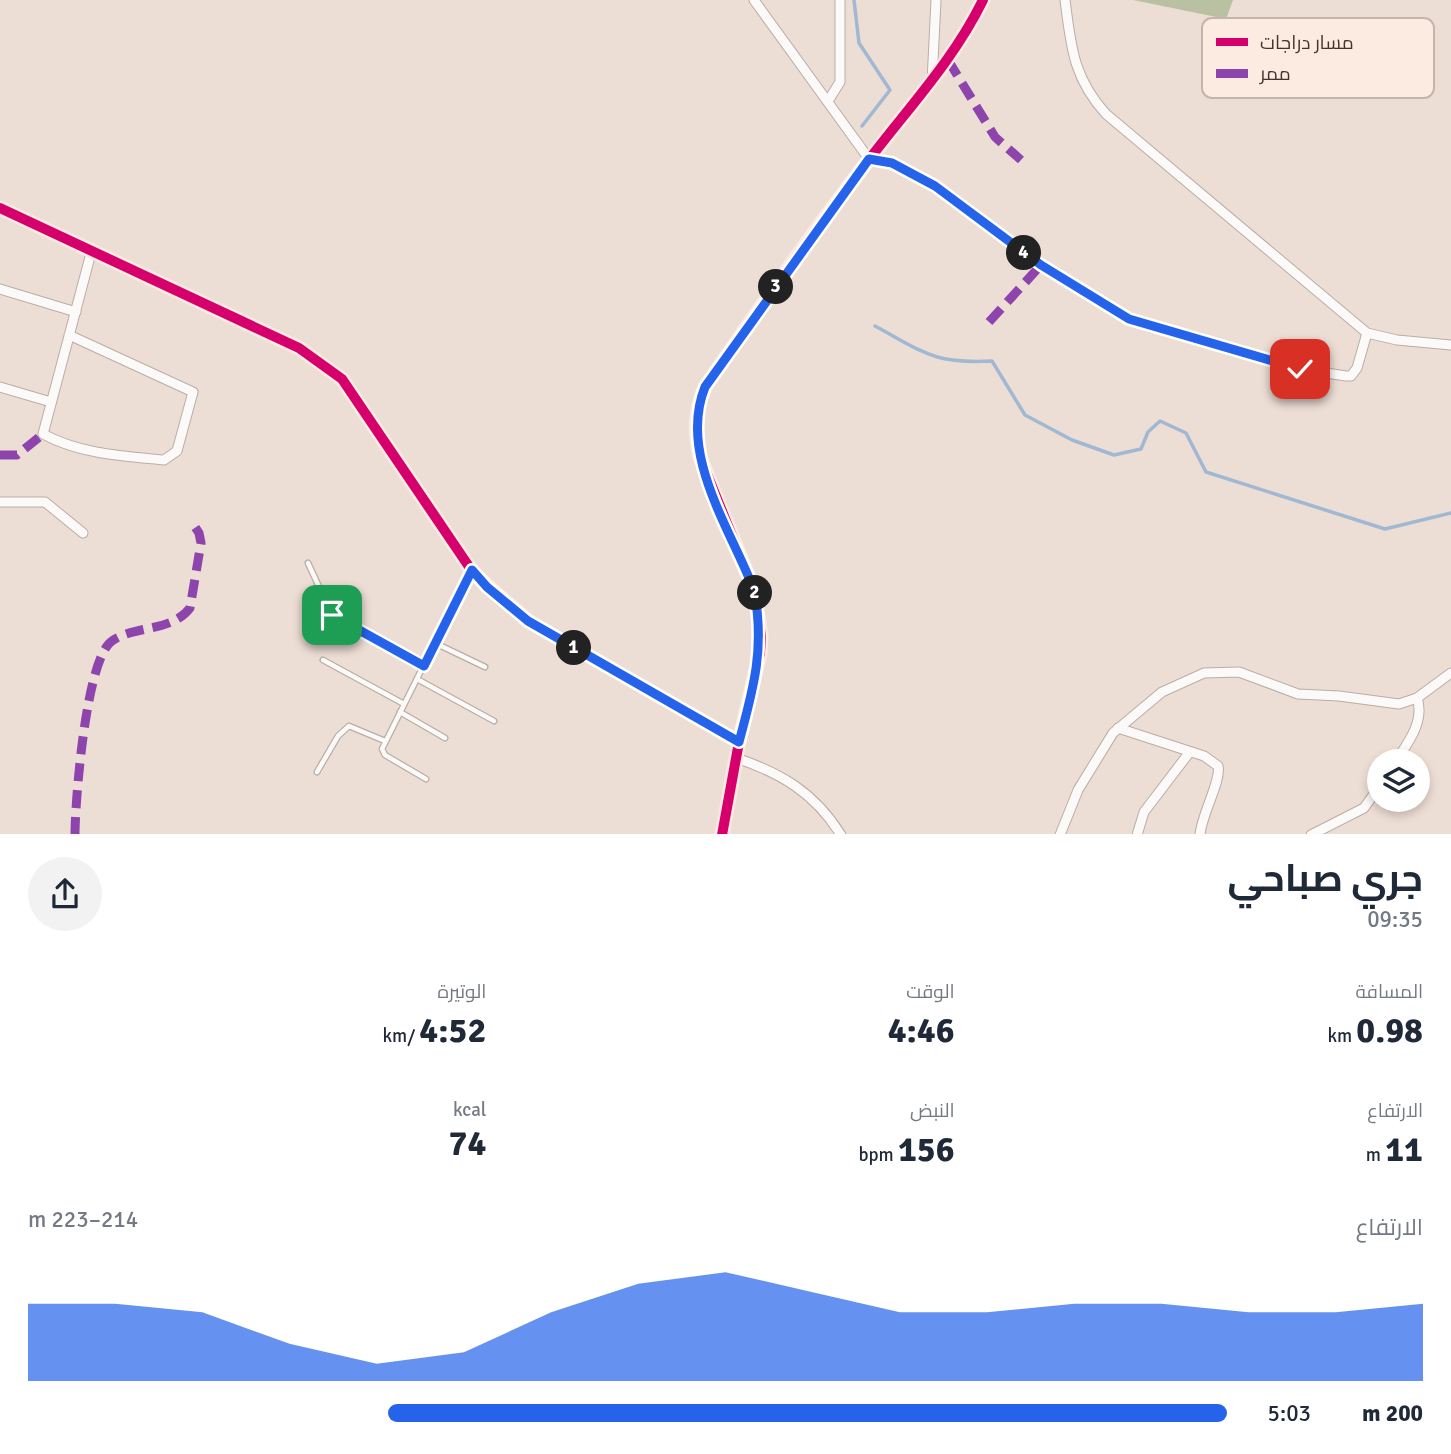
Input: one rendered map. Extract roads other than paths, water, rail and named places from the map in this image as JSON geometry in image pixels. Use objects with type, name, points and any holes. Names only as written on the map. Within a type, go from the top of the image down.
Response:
[{"type":"street","points":[[754,0],[869,159],[892,163],[935,186],[1041,265],[1129,319],[1300,369],[1346,376],[1355,373],[1367,333]]},
{"type":"street","points":[[828,101],[840,82],[840,0]]},
{"type":"street","points":[[932,82],[936,0]]},
{"type":"street","points":[[722,834],[739,742],[760,653],[758,613],[754,590],[700,457],[697,407],[705,387],[869,159],[932,82],[965,36],[983,0]]},
{"type":"street","points":[[1065,0],[1078,75],[1090,97],[1106,114],[1367,333],[1396,340],[1451,345]]},
{"type":"street","points":[[0,208],[91,253],[299,348],[342,379],[472,570],[487,587],[528,621],[739,742]]},
{"type":"street","points":[[69,335],[193,392],[177,451],[164,460],[63,445],[43,434],[69,335],[76,312],[91,253]]},
{"type":"street","points":[[0,289],[76,312]]},
{"type":"street","points":[[0,387],[51,402]]},
{"type":"street","points":[[0,502],[45,502],[83,533]]},
{"type":"street","points":[[1060,834],[1078,790],[1118,729],[1161,692],[1205,673],[1239,672],[1310,696],[1339,696],[1399,704],[1417,698],[1451,673]]},
{"type":"street","points":[[1403,749],[1417,723],[1420,709],[1417,698]]},
{"type":"street","points":[[1118,729],[1214,761],[1220,769],[1200,834]]},
{"type":"street","points":[[1138,834],[1144,812],[1189,752]]},
{"type":"street","points":[[736,758],[775,772],[798,786],[813,799],[840,834]]},
{"type":"street","points":[[1313,834],[1364,808],[1367,804]]},
{"type":"lane","points":[[309,563],[332,615],[424,666]]},
{"type":"lane","points":[[426,779],[385,755],[382,749],[472,570]]},
{"type":"lane","points":[[435,643],[485,667]]},
{"type":"lane","points":[[323,660],[404,704]]},
{"type":"lane","points":[[417,679],[494,721]]},
{"type":"lane","points":[[400,712],[445,738]]},
{"type":"lane","points":[[317,772],[338,736],[349,726],[385,741]]},
{"type":"waterway","points":[[854,0],[859,43],[890,90],[862,126]]},
{"type":"waterway","points":[[875,326],[930,355],[956,361],[992,361],[1025,415],[1072,440],[1114,455],[1141,449],[1148,432],[1160,421],[1186,433],[1206,472],[1385,529],[1451,513]]}]
